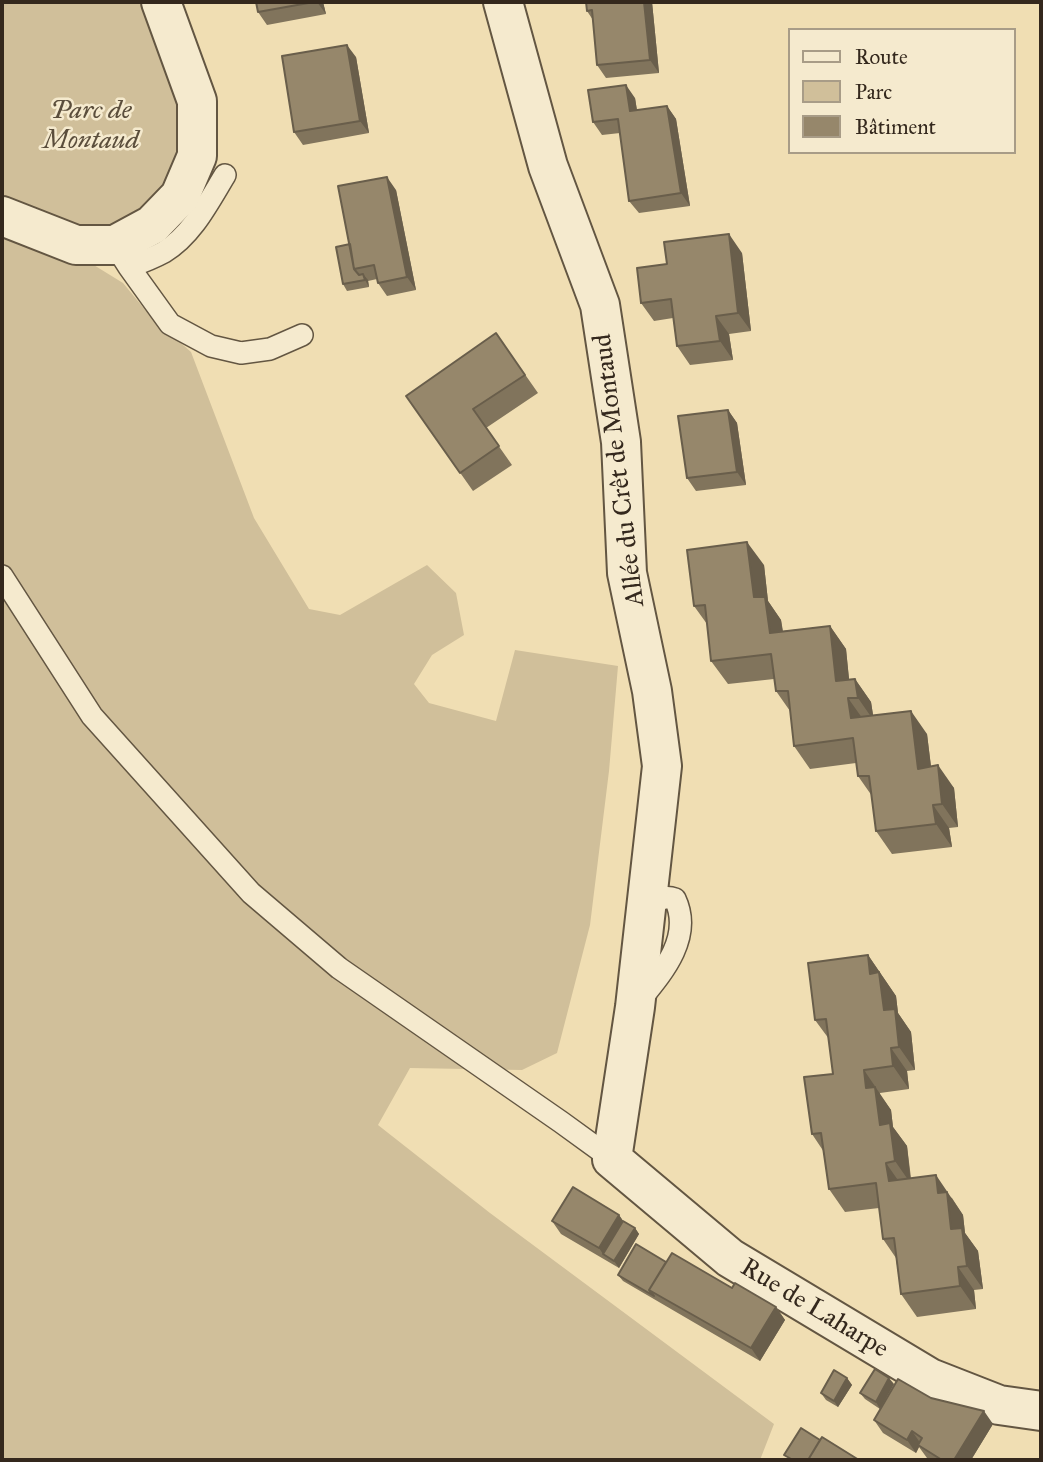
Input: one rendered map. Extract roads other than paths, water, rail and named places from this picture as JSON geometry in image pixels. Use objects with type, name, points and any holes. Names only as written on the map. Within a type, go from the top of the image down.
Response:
[{"type":"street","points":[[2,216],[76,245],[122,256],[180,196],[197,156],[197,101],[161,2]]},
{"type":"street","name":"Allée du Crêt de Montaud","points":[[503,2],[548,166],[600,304],[621,442],[627,573],[652,691],[662,766],[635,1007],[612,1159]]},
{"type":"street","name":"Rue de Laharpe","points":[[612,1159],[730,1258],[930,1378],[999,1405],[1041,1411]]},
{"type":"lane","points":[[225,175],[196,221],[185,235],[166,251],[122,256],[170,324],[211,346],[241,353],[270,348],[302,335]]},
{"type":"lane","points":[[2,576],[92,716],[251,893],[339,968],[612,1159]]},
{"type":"park label","name":"Parc de Montaud","points":[[91,127]]}]
